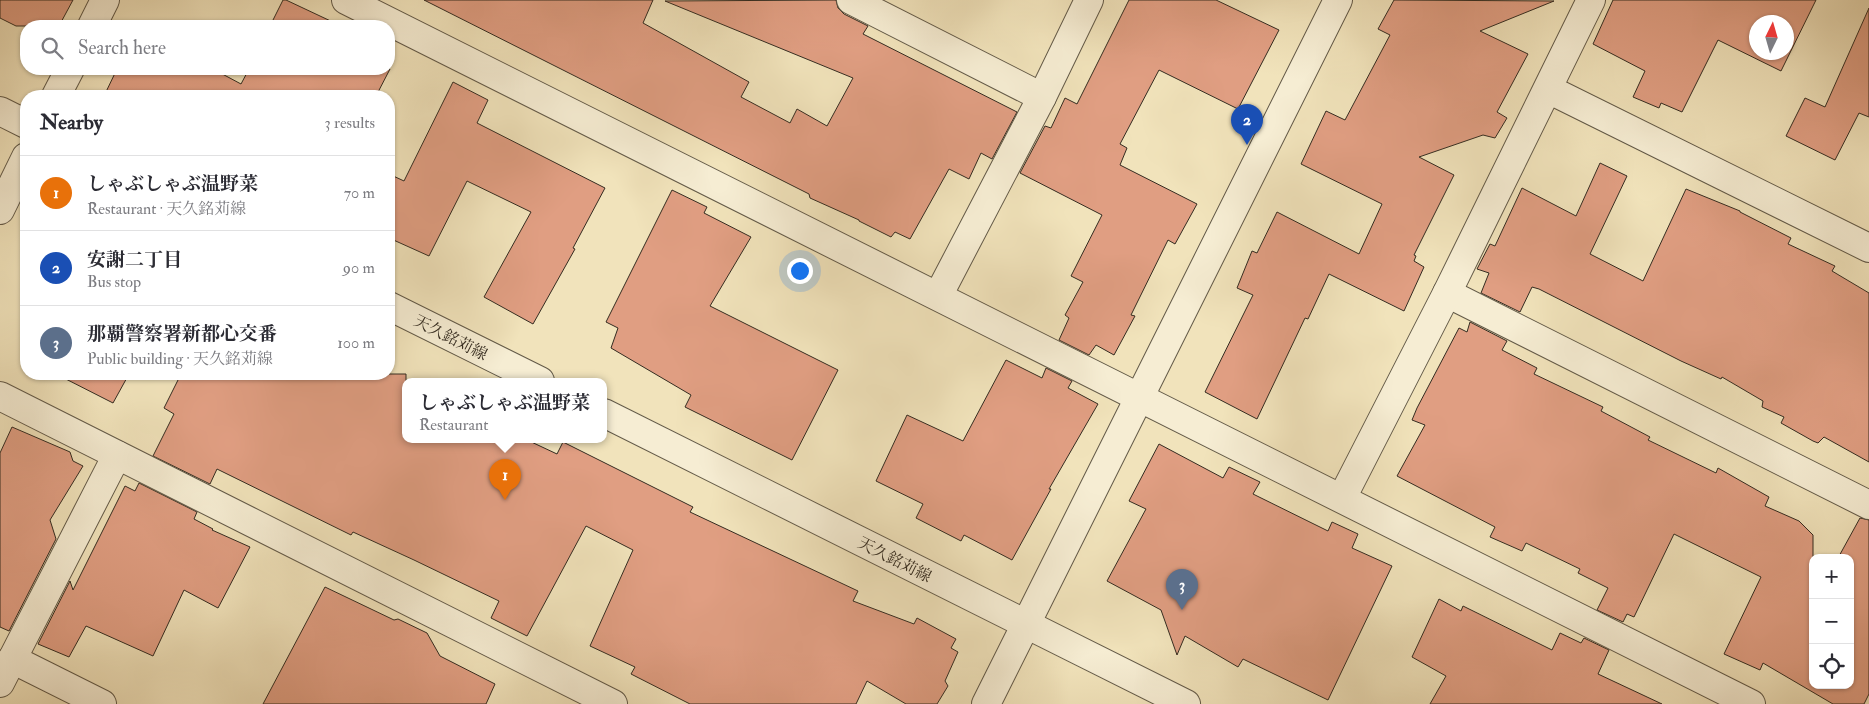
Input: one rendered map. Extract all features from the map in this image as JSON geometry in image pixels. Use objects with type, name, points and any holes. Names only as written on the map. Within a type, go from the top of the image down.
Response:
[{"type":"street","points":[[95,20],[105,0]]},
{"type":"street","points":[[346,0],[386,20]]},
{"type":"street","points":[[851,0],[1042,97]]},
{"type":"street","points":[[938,296],[1042,97],[1089,0]]},
{"type":"street","points":[[986,704],[1338,0]]},
{"type":"street","points":[[1342,498],[1447,293],[1592,0]]},
{"type":"street","points":[[395,24],[1751,704]]},
{"type":"street","points":[[59,90],[67,75]]},
{"type":"street","points":[[1548,89],[1869,248]]},
{"type":"street","points":[[0,111],[20,121]]},
{"type":"street","points":[[0,210],[20,169]]},
{"type":"street","points":[[1447,293],[1869,505]]},
{"type":"street","name":"天久銘苅線","points":[[395,309],[534,378]]},
{"type":"street","points":[[0,396],[613,704]]},
{"type":"street","name":"天久銘苅線","points":[[607,415],[1186,704]]},
{"type":"street","points":[[102,704],[6,671],[117,455]]},
{"type":"building","points":[[0,0],[73,0],[62,20],[20,20],[20,26],[16,26],[0,18]]},
{"type":"building","points":[[283,0],[286,0],[328,20],[273,20]]},
{"type":"building","points":[[424,0],[653,0],[643,23],[749,82],[741,97],[790,123],[797,109],[827,126],[853,78],[665,1],[836,0],[838,8],[844,14],[868,26],[863,34],[1017,112],[992,159],[981,153],[969,179],[949,169],[910,239],[895,232],[891,237],[810,198],[809,194]]},
{"type":"building","points":[[1129,0],[1216,0],[1279,30],[1238,109],[1159,70],[1120,144],[1127,148],[1120,165],[1197,204],[1175,244],[1168,240],[1131,315],[1135,316],[1114,355],[1096,345],[1089,355],[1059,340],[1069,318],[1065,315],[1083,282],[1071,276],[1102,215],[1020,173],[1045,126],[1051,128],[1065,98],[1077,104]]},
{"type":"building","points":[[1394,0],[1554,1],[1480,31],[1528,54],[1497,112],[1507,118],[1495,138],[1483,135],[1419,157],[1454,175],[1414,255],[1416,256],[1414,261],[1424,267],[1404,311],[1329,274],[1308,319],[1305,318],[1257,419],[1205,392],[1253,295],[1237,288],[1252,251],[1257,253],[1277,212],[1359,254],[1382,204],[1301,164],[1326,111],[1345,120],[1390,35],[1378,29]]},
{"type":"building","points":[[1613,0],[1816,0],[1794,45],[1794,15],[1749,15],[1749,55],[1718,40],[1682,112],[1661,103],[1659,108],[1633,97],[1645,71],[1593,44]]},
{"type":"building","points":[[1869,8],[1869,117],[1859,113],[1835,160],[1786,136],[1805,98],[1825,107]]},
{"type":"building","points":[[1759,60],[1786,60],[1781,71]]},
{"type":"building","points":[[114,75],[224,75],[241,84],[246,75],[387,75],[379,90],[107,90]]},
{"type":"building","points":[[453,82],[488,100],[477,123],[605,188],[573,248],[575,249],[533,324],[484,297],[531,212],[467,181],[429,256],[395,241],[395,177],[404,181]]},
{"type":"building","points":[[1600,163],[1627,176],[1590,254],[1643,281],[1686,189],[1740,211],[1791,238],[1788,244],[1835,266],[1832,271],[1869,293],[1869,462],[1824,437],[1818,443],[1813,441],[1781,423],[1784,417],[1762,407],[1763,401],[1722,377],[1721,379],[1681,361],[1539,289],[1532,287],[1520,312],[1481,293],[1489,273],[1477,269],[1490,244],[1495,246],[1522,188],[1576,216]]},
{"type":"building","points":[[672,190],[707,207],[704,213],[751,237],[710,306],[838,370],[792,460],[685,407],[691,395],[611,348],[618,328],[606,322]]},
{"type":"building","points":[[1470,322],[1507,341],[1502,350],[1537,368],[1534,374],[1603,407],[1601,411],[1650,437],[1648,440],[1716,473],[1718,468],[1769,497],[1765,506],[1799,521],[1813,535],[1813,554],[1809,554],[1809,689],[1854,689],[1854,554],[1840,554],[1860,518],[1869,520],[1869,694],[1864,704],[1833,704],[1763,663],[1760,670],[1724,654],[1761,577],[1674,534],[1634,617],[1627,614],[1623,622],[1597,610],[1608,588],[1578,573],[1580,569],[1526,543],[1522,551],[1490,537],[1495,527],[1397,476],[1425,425],[1412,420],[1417,408],[1459,328],[1467,332]]},
{"type":"building","points":[[1006,360],[1042,378],[1046,368],[1072,381],[1068,388],[1098,404],[1049,489],[1051,489],[1012,560],[964,535],[961,541],[916,518],[923,504],[876,481],[907,415],[963,441]]},
{"type":"building","points":[[395,374],[406,374],[406,378],[402,378],[402,443],[534,443],[557,454],[562,443],[565,443],[693,507],[690,512],[858,591],[853,601],[914,624],[917,618],[956,639],[951,648],[958,652],[945,681],[948,686],[937,704],[906,704],[867,681],[856,704],[690,704],[631,674],[635,667],[590,646],[633,550],[586,526],[527,636],[491,618],[499,601],[414,560],[353,532],[351,535],[217,469],[210,484],[153,456],[174,414],[164,408],[178,380],[395,380]]},
{"type":"building","points":[[68,380],[126,380],[113,403]]},
{"type":"building","points":[[12,427],[70,452],[73,461],[83,466],[50,520],[56,539],[9,631],[0,627],[0,453]]},
{"type":"building","points":[[1159,444],[1223,478],[1229,467],[1260,482],[1253,494],[1328,531],[1332,522],[1358,534],[1352,548],[1392,566],[1328,700],[1243,659],[1238,667],[1185,636],[1177,655],[1161,610],[1107,581],[1146,509],[1129,501]]},
{"type":"building","points":[[139,483],[197,512],[194,519],[212,530],[250,547],[218,608],[184,590],[153,656],[86,626],[69,657],[38,644],[70,581],[73,590],[125,486],[135,491]]},
{"type":"building","points":[[325,587],[394,620],[398,619],[427,633],[440,656],[495,684],[486,704],[263,704]]},
{"type":"building","points":[[1439,599],[1461,611],[1463,606],[1552,650],[1560,633],[1581,643],[1584,638],[1609,650],[1598,674],[1662,704],[1430,704],[1446,676],[1412,657]]},
{"type":"place","name":"安謝二丁目","points":[[1247,145]]},
{"type":"place","name":"しゃぶしゃぶ温野菜","points":[[505,500]]},
{"type":"place","name":"那覇警察署新都心交番","points":[[1182,610]]}]
